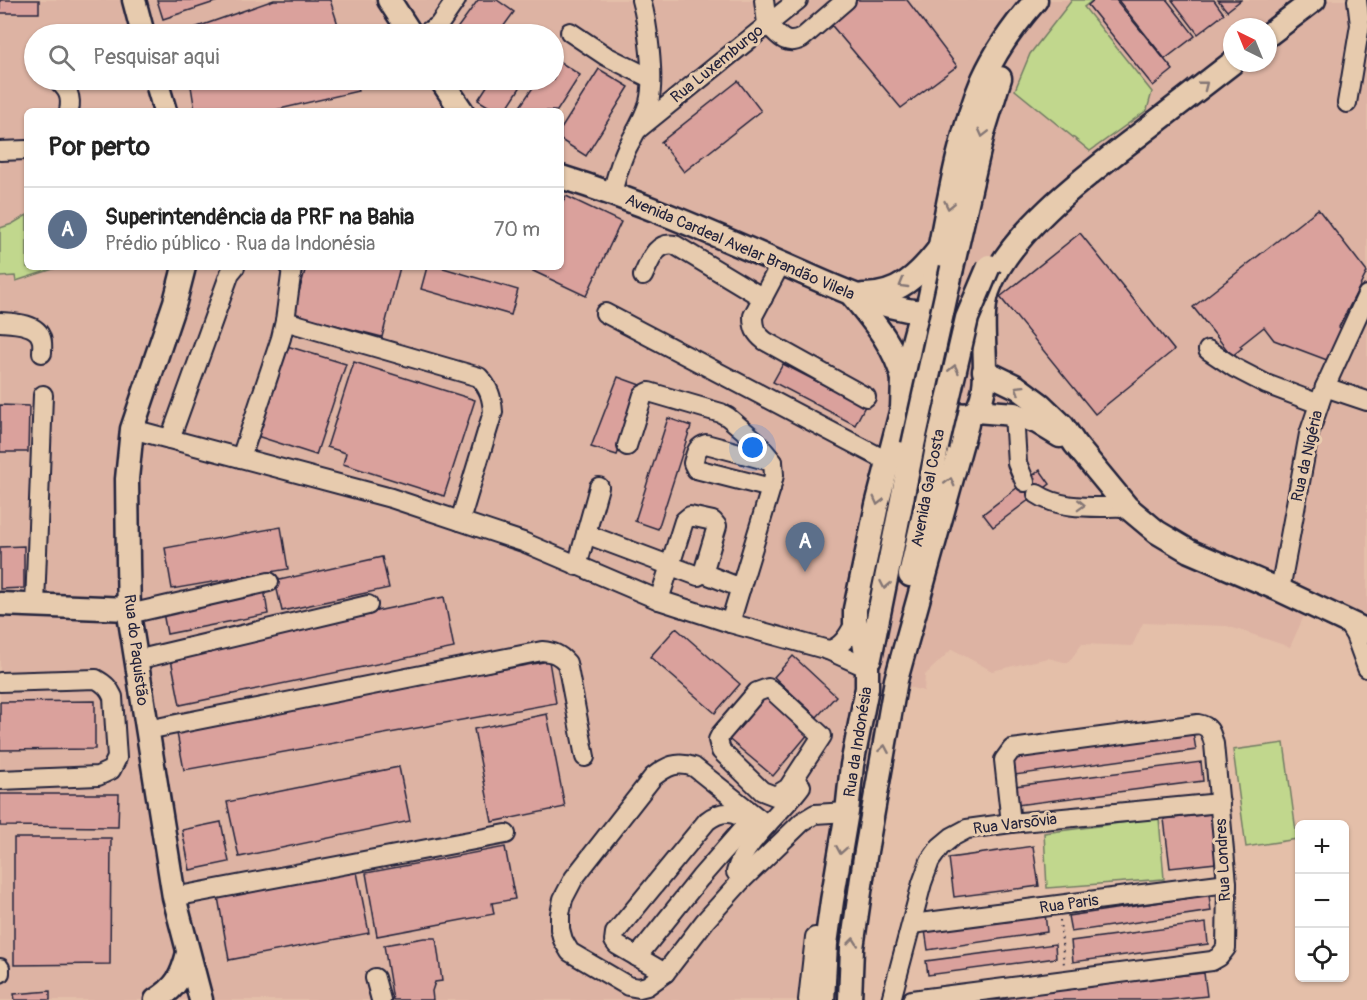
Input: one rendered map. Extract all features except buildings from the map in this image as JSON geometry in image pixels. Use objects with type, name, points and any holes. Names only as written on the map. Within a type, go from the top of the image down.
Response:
[{"type":"main road","points":[[134,0],[140,24]]},
{"type":"main road","points":[[382,0],[404,24]]},
{"type":"main road","points":[[389,0],[405,24]]},
{"type":"main road","points":[[868,668],[913,445],[983,133],[1004,68],[1036,0]]},
{"type":"main road","name":"Rua da Indonésia","points":[[903,381],[940,247],[967,124],[983,79],[999,48],[1036,0]]},
{"type":"main road","points":[[1277,28],[1314,0]]},
{"type":"main road","name":"Avenida Gal Costa","points":[[896,680],[967,424],[982,395],[984,316],[988,291],[996,273],[1024,235],[1075,186],[1223,70]]},
{"type":"main road","points":[[159,90],[164,108]]},
{"type":"main road","points":[[448,90],[460,108]]},
{"type":"main road","name":"Avenida Gal Costa","points":[[896,680],[897,643],[936,447],[967,318],[989,266],[999,249],[1028,216],[1093,160],[1136,128],[1169,112]]},
{"type":"main road","name":"Avenida Cardeal Avelar Brandão Vilela","points":[[564,178],[612,193],[852,295],[902,310],[952,308],[965,314],[974,322],[983,339]]},
{"type":"main road","points":[[852,295],[871,295],[898,288],[918,274],[940,247]]},
{"type":"main road","name":"Rua do Paquistão","points":[[183,270],[175,302],[132,429],[127,479],[129,611],[174,897],[201,1000]]},
{"type":"main road","name":"Rua da Indonésia","points":[[823,1000],[826,944],[847,812],[852,765],[867,688],[868,668],[864,642],[855,622],[861,580],[877,505],[902,408],[903,381],[900,366],[889,344],[852,295]]},
{"type":"main road","points":[[984,371],[1004,380],[1035,400],[1063,426],[1127,507],[1157,532],[1189,551],[1280,590],[1357,627]]},
{"type":"main road","name":"Rua da Indonésia","points":[[903,381],[915,398],[931,410],[941,413],[971,413]]},
{"type":"main road","points":[[971,413],[1014,414],[1037,422],[1075,444]]},
{"type":"main road","points":[[0,604],[129,611]]},
{"type":"main road","name":"Rua da Indonésia","points":[[850,1000],[852,948],[865,857],[896,680]]},
{"type":"main road","points":[[156,1000],[169,993],[178,982],[188,953]]},
{"type":"street","points":[[439,24],[456,0]]},
{"type":"street","points":[[612,193],[626,150],[650,100],[646,17],[641,0]]},
{"type":"street","points":[[764,0],[767,24],[787,41],[794,42],[802,38],[846,0]]},
{"type":"street","name":"Rua Luxemburgo","points":[[637,130],[798,0]]},
{"type":"street","points":[[1347,103],[1360,25],[1357,0]]},
{"type":"street","points":[[570,32],[606,56],[650,78]]},
{"type":"street","points":[[67,90],[70,98],[69,108]]},
{"type":"street","points":[[0,151],[24,150]]},
{"type":"street","points":[[643,276],[653,254],[663,245],[675,245],[763,298]]},
{"type":"street","points":[[781,263],[753,316],[756,334],[866,397]]},
{"type":"street","points":[[170,439],[232,270]]},
{"type":"street","points":[[241,458],[281,338],[292,270]]},
{"type":"street","name":"Rua da Nigéria","points":[[1280,590],[1309,434],[1325,387],[1367,295]]},
{"type":"street","points":[[606,313],[889,462]]},
{"type":"street","points":[[285,321],[479,376],[487,386],[492,398],[493,412],[460,521]]},
{"type":"street","points":[[0,322],[15,323],[37,331],[41,337],[42,353]]},
{"type":"street","points":[[1208,350],[1235,368],[1266,384],[1319,404]]},
{"type":"street","points":[[1325,387],[1366,399]]},
{"type":"street","points":[[627,446],[644,395],[649,392],[721,413],[754,440],[773,462],[774,475],[771,488],[730,623]]},
{"type":"street","points":[[35,605],[43,395]]},
{"type":"street","points":[[1014,414],[1017,463],[1031,488],[1044,499],[1065,505],[1127,507]]},
{"type":"street","points":[[132,429],[391,498],[523,542],[658,600],[828,650],[868,668]]},
{"type":"street","points":[[771,488],[696,470],[693,463],[700,445],[706,444],[773,462]]},
{"type":"street","points":[[577,566],[599,487]]},
{"type":"street","points":[[586,534],[671,566],[698,576],[703,573],[717,526],[710,520],[690,516],[684,521],[671,566],[658,600]]},
{"type":"street","points":[[703,573],[741,588]]},
{"type":"street","points":[[129,611],[269,582]]},
{"type":"street","points":[[136,660],[368,604]]},
{"type":"street","points":[[828,650],[840,645],[855,622]]},
{"type":"street","points":[[1357,627],[1355,635],[1367,668]]},
{"type":"street","points":[[147,729],[542,651],[552,651],[567,663],[585,757]]},
{"type":"street","points":[[0,682],[96,679],[103,683],[113,697],[117,758],[111,770],[99,776],[0,780]]},
{"type":"street","points":[[762,688],[773,691],[822,736],[788,788],[775,796],[762,791],[718,746],[721,734],[762,688]]},
{"type":"street","name":"Rua Londres","points":[[912,1000],[1212,962],[1226,948],[1227,883],[1220,803],[1214,744],[1211,731],[1205,725],[1198,724],[1012,749],[1004,760],[1011,823]]},
{"type":"street","points":[[637,957],[700,878],[757,821],[793,797],[811,772],[822,736]]},
{"type":"street","points":[[757,821],[694,767],[673,764],[664,768],[653,777],[574,878],[563,899],[560,929],[570,952],[628,986],[639,988],[647,986],[665,973],[705,921],[742,880],[806,819],[815,814],[847,812]]},
{"type":"street","name":"Rua Varsōvia","points":[[891,1000],[930,861],[940,847],[952,837],[967,830],[1011,823],[1220,803]]},
{"type":"street","points":[[665,973],[617,945],[614,940],[615,933],[707,820],[721,812],[728,812],[757,821]]},
{"type":"street","points":[[742,880],[736,872],[738,864],[757,821]]},
{"type":"street","points":[[174,897],[506,834]]},
{"type":"street","name":"Rua Paris","points":[[912,924],[1227,883]]},
{"type":"street","points":[[808,1000],[815,937]]},
{"type":"street","points":[[0,968],[0,973]]},
{"type":"street","points":[[375,978],[381,1000]]},
{"type":"path","points":[[1058,905],[1066,981]]},
{"type":"shaded area","points":[[0,0],[1367,0],[1367,620],[1313,596],[1290,647],[1227,626],[1143,623],[1132,646],[1082,644],[1068,663],[1048,658],[992,671],[952,649],[925,675],[924,691],[879,680],[841,817],[821,1000],[0,1000]]},
{"type":"green space","points":[[1072,0],[1093,0],[1084,7],[1152,92],[1147,110],[1090,151],[1015,90],[1030,54]]},
{"type":"green space","points":[[24,217],[24,270],[50,270],[16,281],[15,276],[0,277],[0,228]]},
{"type":"green space","points":[[1284,743],[1295,839],[1246,847],[1233,750]]},
{"type":"green space","points":[[1159,818],[1164,879],[1047,888],[1044,833]]},
{"type":"place","name":"Superintendência da PRF na Bahia","points":[[805,572]]}]
